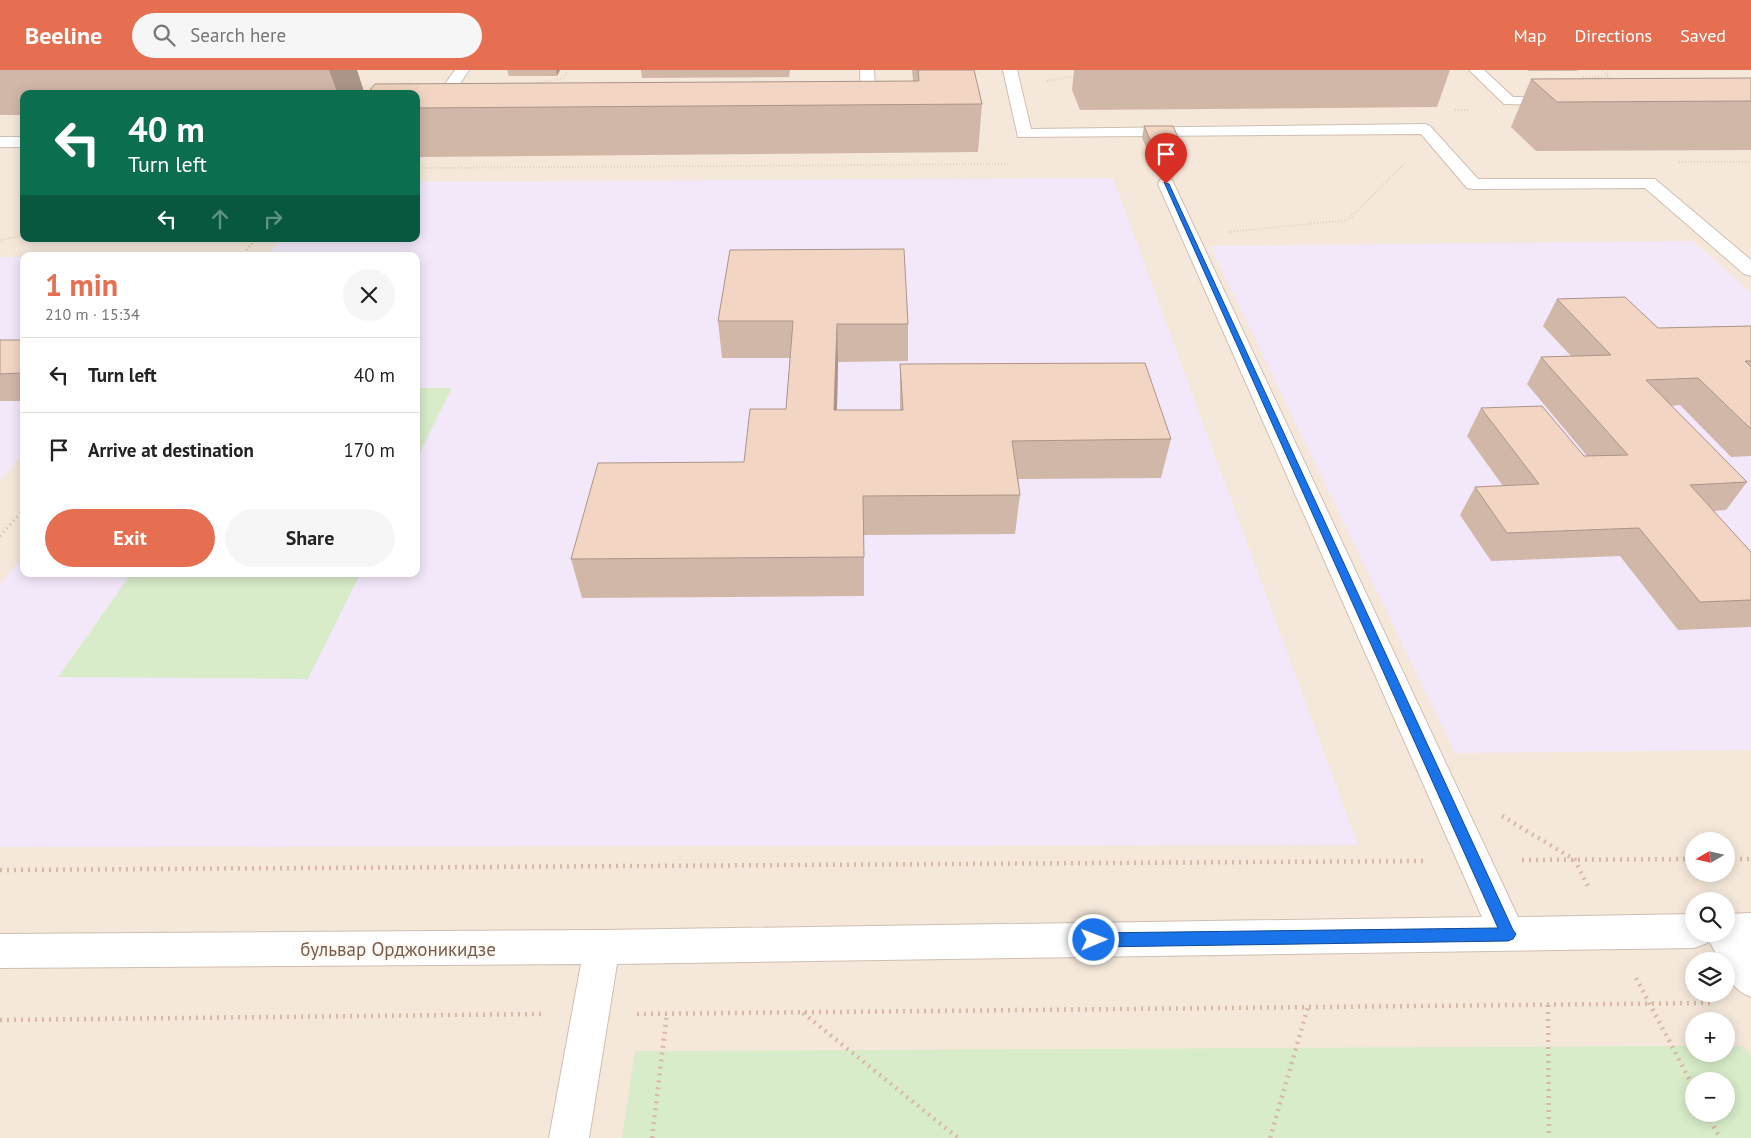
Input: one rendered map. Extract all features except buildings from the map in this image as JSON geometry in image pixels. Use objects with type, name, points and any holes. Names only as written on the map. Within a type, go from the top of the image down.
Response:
[{"type":"street","points":[[451,111],[434,111],[462,70]]},
{"type":"street","points":[[839,109],[869,108],[867,70]]},
{"type":"street","points":[[1010,70],[1024,134],[1424,129],[1473,184],[1649,183],[1751,270]]},
{"type":"street","points":[[1476,70],[1509,101],[1577,100]]},
{"type":"street","points":[[0,142],[20,142]]},
{"type":"street","points":[[1166,184],[1508,934]]},
{"type":"street","points":[[1735,931],[1751,930]]},
{"type":"street","name":"бульвар Орджоникидзе","points":[[0,951],[602,947],[1685,932]]},
{"type":"street","points":[[1731,942],[1751,979]]},
{"type":"street","points":[[569,1138],[592,1014],[602,947]]},
{"type":"path","points":[[526,86],[564,78],[568,70]]},
{"type":"path","points":[[1013,86],[1082,75]]},
{"type":"path","points":[[420,168],[1010,164],[1008,155]]},
{"type":"path","points":[[1226,232],[1348,220],[1406,163]]},
{"type":"path","points":[[0,240],[20,236]]},
{"type":"path","points":[[245,252],[253,242]]},
{"type":"path","points":[[0,536],[20,513]]},
{"type":"path","points":[[0,870],[1685,859]]},
{"type":"path","points":[[1735,859],[1751,859]]},
{"type":"path","points":[[0,1020],[1714,1003]]},
{"type":"path","points":[[1548,1004],[1549,1138]]},
{"type":"path","points":[[1270,1138],[1308,1007]]},
{"type":"path","points":[[803,1012],[958,1138]]},
{"type":"path","points":[[652,1138],[668,1013]]},
{"type":"path","points":[[1711,1122],[1720,1138]]},
{"type":"shaded area","points":[[0,70],[1751,70],[1751,1138],[0,1138]]},
{"type":"shaded area","points":[[1113,178],[1358,845],[0,847],[0,584],[20,560],[20,577],[420,577],[420,252],[270,252],[279,242],[420,242],[420,182]]},
{"type":"shaded area","points":[[1693,241],[1751,293],[1751,750],[1455,753],[1210,246]]},
{"type":"shaded area","points":[[0,257],[20,257],[20,458],[0,480]]},
{"type":"green space","points":[[420,388],[452,388],[420,453]]},
{"type":"green space","points":[[129,577],[359,577],[308,679],[58,677]]},
{"type":"green space","points":[[1685,1046],[1685,1062],[1735,1062],[1735,1046],[1744,1046],[1751,1057],[1751,1138],[622,1138],[635,1051]]},
{"type":"route","points":[[1094,940],[1508,934],[1166,184]]}]
